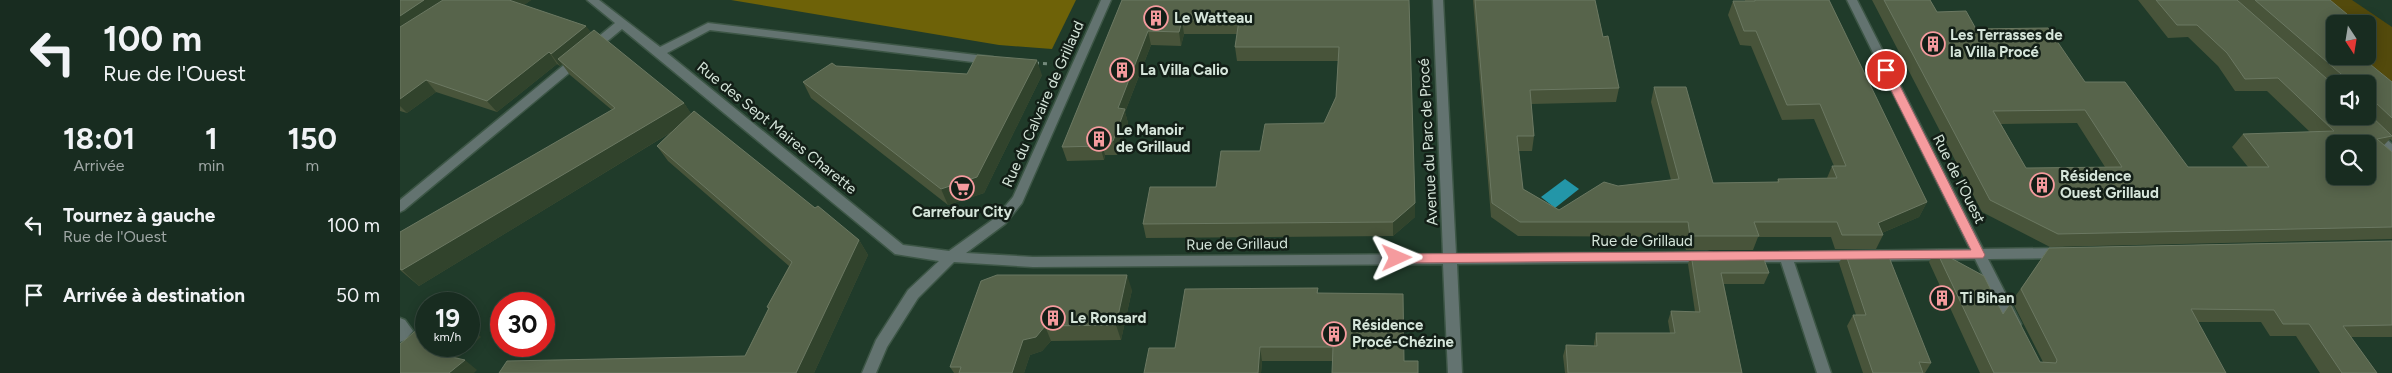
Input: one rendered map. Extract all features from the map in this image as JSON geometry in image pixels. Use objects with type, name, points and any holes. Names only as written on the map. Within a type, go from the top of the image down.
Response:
[{"type":"street","name":"Rue des Sept Maires Charette","points":[[592,0],[659,52],[900,250],[951,257]]},
{"type":"street","name":"Rue du Calvaire de Grillaud","points":[[869,373],[881,344],[913,294],[951,257],[1000,221],[1018,200],[1106,0]]},
{"type":"street","name":"Avenue du Parc de Procé","points":[[1438,0],[1455,373]]},
{"type":"street","name":"Rue de l'Ouest","points":[[1852,0],[2021,338]]},
{"type":"street","points":[[400,207],[622,23]]},
{"type":"street","points":[[659,52],[708,26],[989,60]]},
{"type":"street","points":[[2364,125],[2392,151]]},
{"type":"street","points":[[1736,257],[2077,253]]},
{"type":"street","name":"Rue de Grillaud","points":[[951,257],[1033,262],[1716,257]]},
{"type":"street","points":[[1786,257],[1824,373]]},
{"type":"street","points":[[400,324],[406,331],[400,336]]},
{"type":"path","points":[[989,60],[1078,66]]},
{"type":"shaded area","points":[[731,0],[1076,0],[1052,49],[999,45]]},
{"type":"shaded area","points":[[2236,0],[2352,0],[2374,15],[2326,15],[2326,65],[2376,65],[2376,16],[2392,27],[2392,94],[2376,87],[2376,75],[2326,76]]},
{"type":"water","points":[[1565,179],[1579,189],[1555,208],[1541,197]]},
{"type":"building","points":[[400,0],[424,0],[400,16]]},
{"type":"building","points":[[443,0],[509,0],[586,26],[551,54],[549,52],[487,101],[426,80],[400,99],[400,27]]},
{"type":"building","points":[[1122,0],[1409,0],[1415,203],[1393,222],[1143,224],[1150,187],[1216,187],[1221,151],[1260,151],[1265,124],[1324,123],[1336,97],[1339,47],[1235,47],[1239,20],[1182,20],[1179,32],[1148,31],[1118,108],[1125,109],[1113,141],[1101,141],[1100,146],[1062,147]]},
{"type":"building","points":[[1475,0],[1595,0],[1603,37],[1608,36],[1619,88],[1530,90],[1534,136],[1517,136],[1523,189],[1559,210],[1604,182],[1618,186],[1679,179],[1654,87],[1686,87],[1713,183],[1779,182],[1778,179],[1837,178],[1832,166],[1846,166],[1820,104],[1787,105],[1756,31],[1744,31],[1733,1],[1755,0],[1829,0],[1927,202],[1878,223],[1883,235],[1842,235],[1837,222],[1754,222],[1759,236],[1690,236],[1688,222],[1520,222],[1492,203]]},
{"type":"building","points":[[1884,0],[1930,0],[1937,12],[1966,11],[1976,29],[2048,28],[2085,82],[2125,82],[2188,167],[2269,167],[2243,134],[2334,131],[2328,125],[2376,125],[2376,121],[2392,136],[2377,139],[2392,152],[2392,227],[2058,234],[1990,200]],"holes":[[[2085,110],[2122,167],[2026,168],[1993,111]]]},
{"type":"building","points":[[2156,0],[2237,0],[2326,78],[2326,123],[2278,78],[2245,79],[2227,53],[2197,25],[2177,25]]},
{"type":"building","points":[[2255,0],[2330,0],[2348,15],[2326,15],[2326,61]]},
{"type":"building","points":[[594,30],[684,103],[402,270],[400,269],[400,232],[615,108],[558,59]]},
{"type":"building","points":[[977,55],[1037,60],[977,177],[941,189],[803,82],[832,63],[836,66],[967,74]]},
{"type":"building","points":[[2331,65],[2371,65],[2392,82],[2392,118],[2376,103],[2376,75],[2342,75]]},
{"type":"building","points":[[694,111],[815,208],[818,206],[859,240],[796,373],[499,373],[507,361],[745,356],[769,308],[767,307],[792,262],[657,146]]},
{"type":"building","points":[[2392,241],[2392,325],[2343,326],[2377,373],[2342,373],[2309,324],[2283,324],[2274,310],[2191,309],[2226,373],[1994,373],[1936,250],[1984,276],[2003,314],[2010,304],[2040,362],[2056,363],[2057,360],[2021,289],[2049,248]]},
{"type":"building","points":[[1845,252],[1887,252],[1931,363],[1919,362],[1923,373],[1873,373],[1853,315],[1866,315]]},
{"type":"building","points":[[1691,254],[1762,254],[1769,273],[1721,273],[1742,373],[1568,373],[1566,345],[1597,346],[1596,333],[1675,333],[1671,311],[1700,312]]},
{"type":"building","name":"Le Ronsard","points":[[997,275],[1127,275],[1116,325],[1045,326],[1036,337],[1023,340],[1012,373],[959,373],[961,367],[950,367],[981,281]]},
{"type":"building","points":[[1318,288],[1317,293],[1403,294],[1404,361],[1418,361],[1418,373],[1332,373],[1333,347],[1260,347],[1258,373],[1144,373],[1149,348],[1175,348],[1185,289]]},
{"type":"building","points":[[415,331],[415,357],[452,357],[465,360],[449,373],[400,373],[400,344]]},
{"type":"place","name":"Le Watteau","points":[[1156,18]]},
{"type":"place","name":"Les Terrasses de la Villa Procé","points":[[1933,44]]},
{"type":"place","name":"La Villa Calio","points":[[1122,70]]},
{"type":"place","name":"Le Manoir de Grillaud","points":[[1099,139]]},
{"type":"place","name":"Résidence Ouest Grillaud","points":[[2042,185]]},
{"type":"place","name":"Carrefour City","points":[[962,188]]},
{"type":"place","name":"Ti Bihan","points":[[1942,298]]},
{"type":"place","name":"Le Ronsard","points":[[1053,318]]},
{"type":"place","name":"Résidence Procé-Chézine","points":[[1334,334]]},
{"type":"route","points":[[1397,258],[1979,255],[1886,70]]}]
